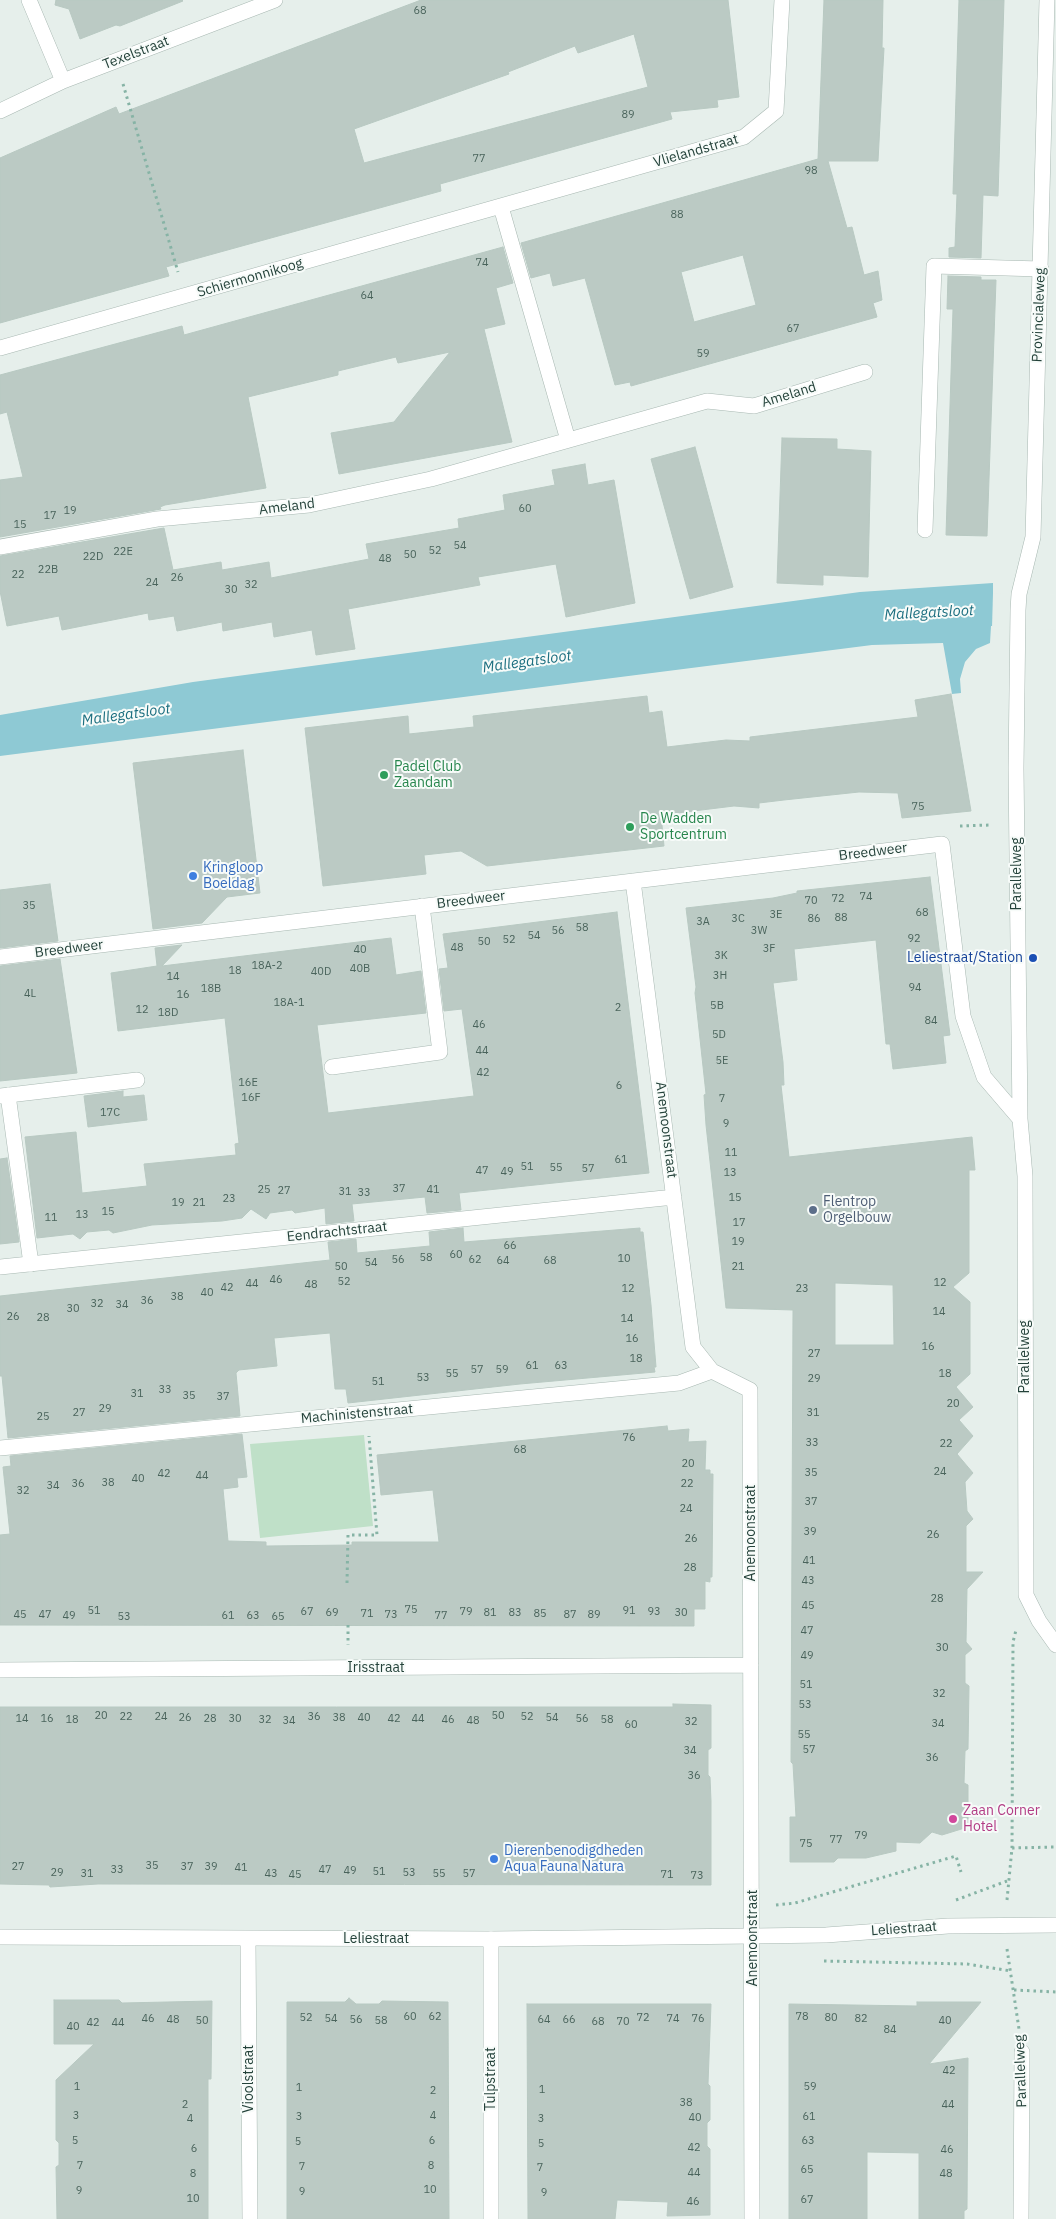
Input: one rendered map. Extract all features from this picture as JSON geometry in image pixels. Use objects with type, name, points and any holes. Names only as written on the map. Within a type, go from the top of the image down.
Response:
[{"type":"street","points":[[29,0],[63,81]]},
{"type":"street","name":"Texelstraat","points":[[0,111],[63,81],[275,0]]},
{"type":"street","name":"Vlielandstraat","points":[[500,207],[744,138],[776,111],[782,0]]},
{"type":"street","name":"Provincialeweg","points":[[1017,629],[1019,594],[1032,537],[1048,0]]},
{"type":"street","points":[[500,207],[568,440]]},
{"type":"street","name":"Schiermonnikoog","points":[[0,348],[500,207]]},
{"type":"street","points":[[925,530],[934,266],[1041,268]]},
{"type":"street","name":"Ameland","points":[[0,547],[156,519],[309,505],[431,479],[707,401],[754,406],[864,372]]},
{"type":"street","name":"Parallelweg","points":[[1017,629],[1016,768],[1020,1120],[1025,1176],[1026,1595],[1039,1621],[1056,1644]]},
{"type":"street","name":"Breedweer","points":[[0,957],[942,844],[963,1016],[984,1078],[1020,1120]]},
{"type":"street","name":"Anemoonstraat","points":[[633,880],[693,1347],[712,1371],[750,1390],[753,1908],[752,2219]]},
{"type":"street","points":[[332,1067],[440,1052],[422,906]]},
{"type":"street","points":[[31,1264],[4,1096],[137,1080]]},
{"type":"street","name":"Eendrachtstraat","points":[[0,1267],[674,1197]]},
{"type":"street","name":"Machinistenstraat","points":[[0,1448],[679,1383],[712,1371]]},
{"type":"street","name":"Irisstraat","points":[[0,1670],[751,1665]]},
{"type":"street","name":"Leliestraat","points":[[0,1937],[490,1940],[753,1936],[1007,1925],[1056,1925]]},
{"type":"street","name":"Vioolstraat","points":[[248,1939],[250,2219]]},
{"type":"street","name":"Tulpstraat","points":[[490,1940],[491,2219]]},
{"type":"street","name":"Parallelweg","points":[[1021,2219],[1022,2052]]},
{"type":"path","points":[[116,60],[186,296]]},
{"type":"path","points":[[952,827],[990,825]]},
{"type":"path","points":[[347,1583],[348,1535],[377,1535],[367,1412]]},
{"type":"path","points":[[1008,1882],[1012,1848],[1013,1642],[1026,1595]]},
{"type":"path","points":[[1012,1848],[1056,1847]]},
{"type":"path","points":[[753,1908],[794,1903],[956,1856],[961,1872]]},
{"type":"path","name":"Parallelweg","points":[[1007,1925],[1007,1953],[1022,2052]]},
{"type":"path","points":[[818,1959],[828,1962],[967,1964],[1011,1971]]},
{"type":"path","points":[[1014,1990],[1056,1992]]},
{"type":"green space","points":[[364,1435],[373,1526],[260,1538],[250,1444]]},
{"type":"water","name":"Mallegatsloot","points":[[993,583],[993,594],[1056,628],[991,626],[990,643],[976,649],[965,662],[960,679],[961,693],[952,694],[943,643],[872,645],[0,756],[0,715],[193,682],[860,592]]},
{"type":"pier","points":[[993,593],[1056,595],[1056,630],[992,628]]},
{"type":"building","points":[[56,0],[183,1],[120,26],[116,25],[80,39],[69,9],[55,5]]},
{"type":"building","points":[[421,0],[728,0],[739,97],[717,100],[718,107],[670,112],[672,119],[440,184],[441,191],[166,267],[169,276],[0,323],[0,158],[116,107],[119,114]],"holes":[[[634,34],[648,87],[364,163],[354,129],[509,74],[508,72],[575,46],[578,53]]]},
{"type":"building","points":[[824,0],[883,0],[882,48],[884,48],[878,161],[828,161],[847,228],[852,227],[864,275],[878,271],[882,300],[873,303],[877,317],[631,386],[630,382],[615,385],[585,278],[553,286],[550,273],[531,278],[521,243],[818,159]],"holes":[[[743,255],[756,305],[694,322],[681,272]]]},
{"type":"building","points":[[959,0],[1004,0],[998,196],[983,195],[981,258],[949,257],[949,248],[955,247],[957,194],[953,194]]},
{"type":"building","points":[[503,247],[513,283],[496,288],[505,324],[484,329],[512,442],[339,474],[331,433],[394,422],[450,352],[398,363],[396,357],[338,371],[338,375],[248,397],[266,488],[165,505],[160,507],[161,509],[0,537],[0,480],[23,477],[7,412],[0,414],[0,375],[182,326],[184,335]]},
{"type":"building","points":[[948,276],[981,277],[981,280],[996,280],[987,536],[946,535],[953,309],[947,309]]},
{"type":"building","points":[[782,438],[837,439],[837,449],[871,451],[868,577],[823,575],[823,585],[777,583]]},
{"type":"building","points":[[695,447],[733,587],[690,599],[651,459]]},
{"type":"building","points":[[585,464],[588,485],[614,480],[635,603],[566,617],[556,564],[478,577],[480,585],[348,609],[355,649],[316,655],[312,630],[274,637],[272,622],[223,631],[222,622],[177,631],[174,616],[149,620],[148,613],[62,630],[59,616],[7,626],[0,591],[0,556],[164,528],[173,570],[221,562],[222,570],[269,562],[271,578],[369,559],[366,544],[459,528],[458,519],[505,510],[503,495],[555,485],[552,470]]},
{"type":"building","points":[[951,694],[971,811],[902,818],[898,793],[859,792],[784,800],[759,803],[759,808],[734,806],[661,815],[664,846],[487,866],[461,851],[424,855],[426,874],[323,886],[305,728],[408,716],[409,734],[474,727],[473,716],[647,696],[649,713],[662,711],[667,747],[726,740],[750,741],[750,737],[918,717],[915,700]]},
{"type":"building","points":[[243,750],[260,893],[227,897],[202,923],[153,929],[133,763]]},
{"type":"building","points":[[930,877],[950,1035],[943,1036],[946,1063],[893,1069],[890,1044],[886,1044],[876,940],[794,949],[797,980],[773,983],[783,1062],[784,1085],[781,1085],[789,1157],[972,1137],[975,1170],[969,1170],[969,1273],[953,1287],[970,1302],[970,1374],[956,1387],[973,1407],[959,1420],[973,1436],[957,1454],[973,1473],[965,1482],[967,1511],[973,1519],[966,1526],[966,1572],[983,1572],[967,1589],[966,1642],[972,1649],[965,1655],[965,1683],[969,1686],[968,1749],[965,1751],[964,1783],[968,1785],[968,1827],[942,1835],[932,1832],[920,1843],[896,1842],[896,1851],[866,1858],[838,1858],[834,1862],[790,1862],[790,1817],[796,1817],[793,1764],[791,1762],[793,1310],[726,1308],[706,1125],[704,1095],[706,1094],[695,993],[696,987],[686,908],[773,898],[797,893],[797,891]],"holes":[[[835,1283],[893,1285],[894,1345],[835,1345]]]},
{"type":"building","points":[[50,884],[58,941],[0,948],[0,890]]},
{"type":"building","points":[[617,912],[649,1173],[459,1193],[461,1210],[427,1213],[425,1197],[352,1204],[354,1221],[326,1224],[325,1208],[295,1213],[292,1210],[270,1213],[266,1219],[251,1209],[242,1218],[222,1221],[152,1225],[113,1233],[109,1230],[87,1232],[80,1239],[73,1234],[37,1238],[25,1137],[76,1132],[82,1193],[147,1186],[144,1164],[236,1155],[235,1144],[239,1143],[225,1018],[118,1031],[111,973],[157,966],[155,948],[182,945],[162,966],[391,938],[396,975],[421,971],[426,1013],[317,1025],[328,1113],[474,1096],[462,1009],[444,1011],[439,969],[448,968],[443,934]]},
{"type":"building","points":[[60,959],[77,1073],[0,1081],[0,966]]},
{"type":"building","points":[[123,1091],[123,1097],[144,1095],[147,1120],[88,1127],[84,1096]]},
{"type":"building","points":[[7,1158],[19,1242],[0,1244],[0,1159]]},
{"type":"building","points":[[463,1228],[464,1242],[640,1228],[640,1232],[643,1232],[651,1305],[655,1372],[520,1384],[348,1403],[346,1389],[335,1389],[330,1333],[274,1338],[277,1366],[239,1370],[236,1373],[240,1416],[8,1438],[2,1376],[0,1376],[0,1296],[330,1260],[328,1242],[356,1239],[357,1253],[430,1246],[429,1232]]},
{"type":"building","points":[[667,1426],[668,1431],[689,1429],[688,1442],[706,1441],[705,1470],[710,1470],[710,1474],[713,1474],[712,1577],[710,1577],[710,1582],[705,1581],[705,1609],[694,1609],[694,1626],[0,1625],[0,1535],[10,1534],[3,1467],[11,1466],[10,1456],[242,1434],[247,1477],[237,1478],[238,1487],[223,1489],[228,1541],[266,1542],[266,1546],[352,1545],[352,1542],[439,1542],[433,1490],[381,1495],[377,1455]]},
{"type":"building","points":[[673,1704],[711,1705],[711,1748],[708,1750],[708,1775],[710,1777],[711,1801],[711,1885],[98,1884],[50,1887],[49,1885],[0,1884],[0,1707],[673,1707]]},
{"type":"building","points":[[349,1998],[356,2004],[379,2004],[382,2001],[448,2002],[449,2219],[287,2219],[287,2002],[345,2002]]},
{"type":"building","points":[[54,2000],[119,2000],[122,2003],[212,2001],[211,2079],[208,2079],[208,2219],[57,2219],[56,2167],[59,2165],[59,2143],[56,2140],[56,2080],[94,2044],[54,2044]]},
{"type":"building","points":[[917,2002],[981,2002],[929,2064],[968,2058],[967,2209],[964,2211],[964,2219],[919,2219],[919,2153],[867,2152],[867,2219],[789,2219],[789,2004],[917,2006]]},
{"type":"building","points":[[527,2004],[711,2004],[708,2084],[710,2086],[710,2120],[707,2123],[707,2146],[710,2149],[710,2215],[667,2216],[668,2202],[617,2200],[615,2219],[528,2219]]},
{"type":"place","name":"Padel Club Zaandam","points":[[384,775]]},
{"type":"place","name":"De Wadden Sportcentrum","points":[[630,827]]},
{"type":"place","name":"Kringloop Boeldag","points":[[193,876]]},
{"type":"place","name":"Leliestraat/Station","points":[[1033,958]]},
{"type":"place","name":"Flentrop Orgelbouw","points":[[813,1210]]},
{"type":"place","name":"Zaan Corner Hotel","points":[[953,1819]]},
{"type":"place","name":"Dierenbenodigdheden Aqua Fauna Natura","points":[[494,1859]]}]
